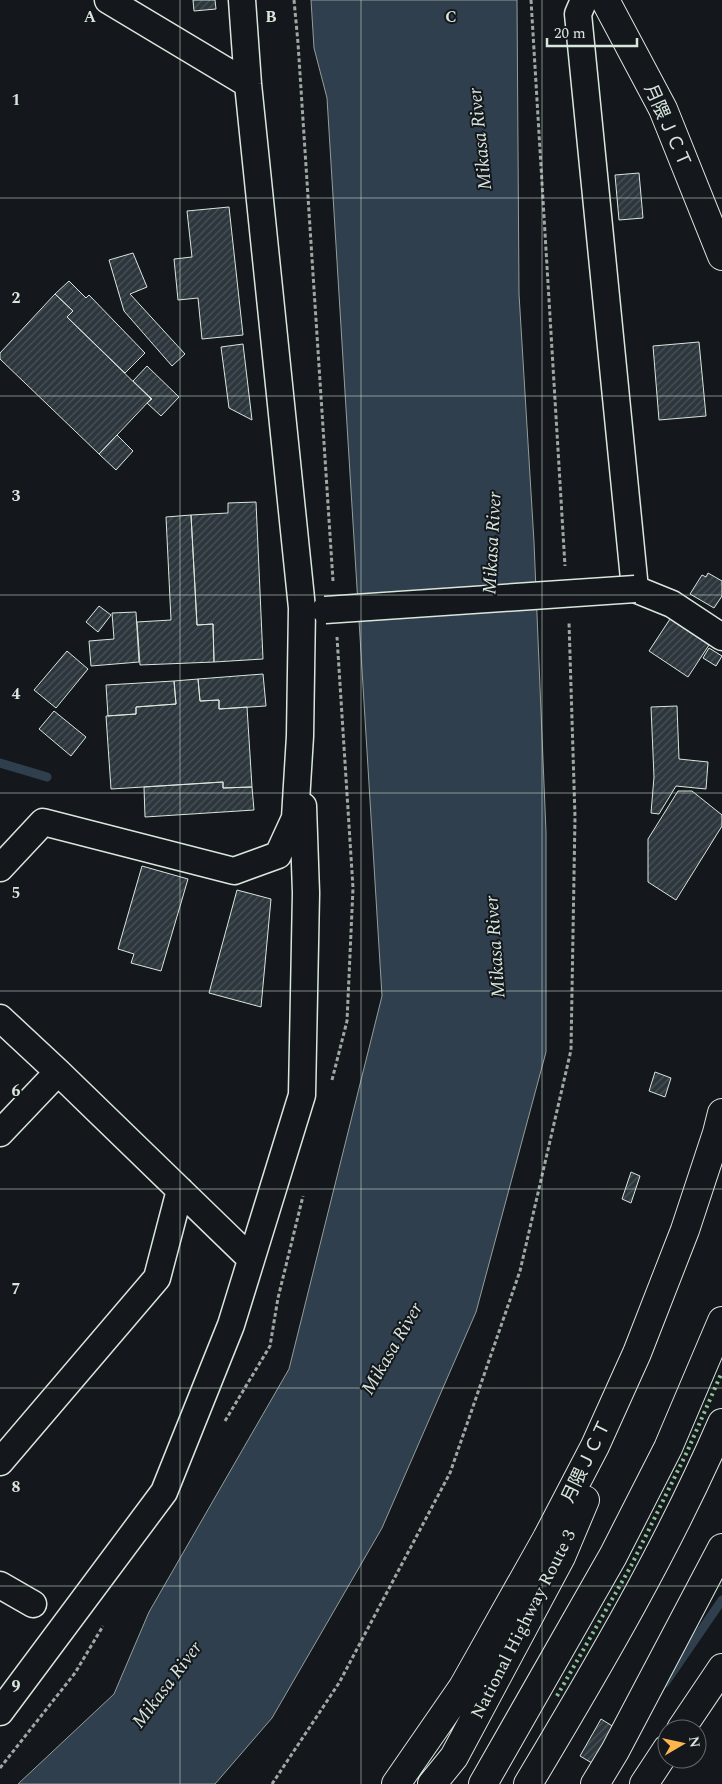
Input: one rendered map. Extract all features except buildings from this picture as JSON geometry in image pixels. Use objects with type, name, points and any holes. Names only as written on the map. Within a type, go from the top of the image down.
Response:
[{"type":"highway","name":"月隈ＪＣＴ","points":[[605,0],[663,109],[722,256]]},
{"type":"highway","name":"月隈ＪＣＴ","points":[[396,1784],[463,1687],[547,1538],[596,1446],[636,1353],[685,1230],[722,1113]]},
{"type":"highway","name":"National Highway Route 3","points":[[432,1784],[454,1756],[561,1557],[689,1259],[722,1150]]},
{"type":"highway","points":[[483,1784],[613,1556],[668,1448],[722,1321]]},
{"type":"highway","points":[[528,1784],[574,1708],[648,1576],[706,1460],[722,1423]]},
{"type":"highway","points":[[595,1784],[615,1751],[722,1548]]},
{"type":"highway","points":[[688,1719],[722,1668]]},
{"type":"highway","points":[[699,1719],[722,1678]]},
{"type":"highway","points":[[437,1784],[454,1756]]},
{"type":"highway","points":[[644,1784],[657,1765]]},
{"type":"highway","points":[[660,1784],[670,1769]]},
{"type":"street","points":[[108,0],[248,84]]},
{"type":"street","points":[[0,868],[43,822],[234,871],[278,855],[295,818],[300,736],[324,609],[248,84],[242,0]]},
{"type":"street","points":[[584,0],[578,14],[635,589]]},
{"type":"street","points":[[324,609],[635,589],[672,604],[722,637]]},
{"type":"street","points":[[0,1712],[164,1492],[230,1324],[302,1095],[306,893],[300,736]]},
{"type":"street","points":[[0,1018],[251,1260]]},
{"type":"street","points":[[0,1132],[58,1072]]},
{"type":"street","points":[[0,1462],[157,1278],[180,1190]]},
{"type":"street","points":[[0,1585],[32,1604]]},
{"type":"path","points":[[294,0],[298,43],[324,609],[353,888],[347,1021],[330,1088]]},
{"type":"path","points":[[531,0],[565,569]]},
{"type":"path","points":[[272,1784],[339,1684],[450,1473],[520,1271],[571,1050],[575,817],[568,619]]},
{"type":"path","points":[[225,1422],[270,1346],[278,1298],[304,1193]]},
{"type":"path","points":[[0,1768],[75,1673],[105,1622]]},
{"type":"water","name":"Mikasa River","points":[[311,0],[517,0],[519,294],[534,542],[546,832],[546,1052],[476,1312],[382,1528],[272,1718],[215,1784],[18,1784],[114,1694],[149,1612],[289,1369],[382,996],[327,98],[314,48]]},
{"type":"waterway","points":[[0,763],[47,777]]},
{"type":"waterway","points":[[665,1683],[722,1600]]},
{"type":"hedge","points":[[557,1696],[631,1566],[687,1452],[722,1372]]}]
